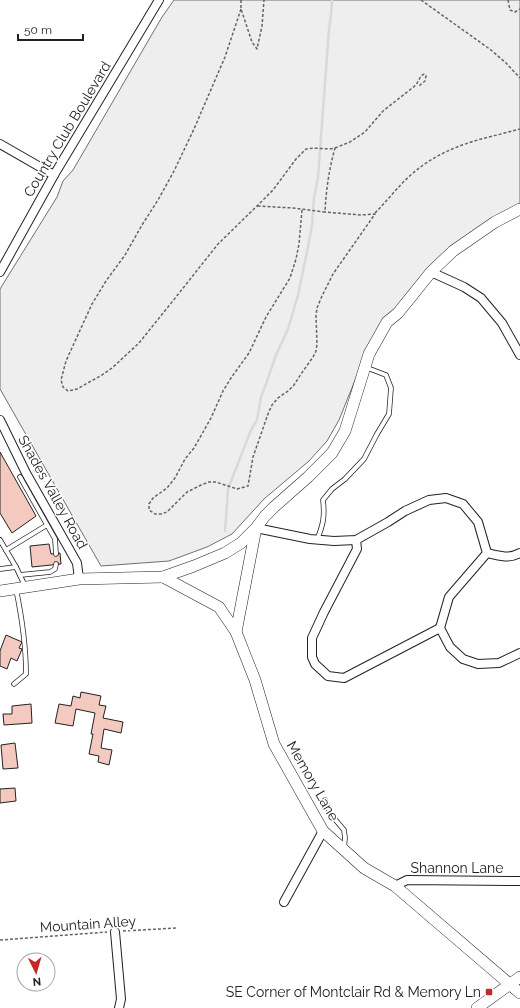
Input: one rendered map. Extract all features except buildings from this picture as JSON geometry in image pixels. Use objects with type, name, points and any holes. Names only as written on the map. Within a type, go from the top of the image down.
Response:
[{"type":"street","name":"Country Club Boulevard","points":[[0,272],[54,175],[159,0]]},
{"type":"street","points":[[0,144],[54,175]]},
{"type":"street","points":[[0,591],[79,579],[163,577],[225,553],[241,543],[274,507],[308,477],[332,453],[346,431],[369,354],[387,322],[398,313],[431,272],[453,251],[495,222],[520,209]]},
{"type":"street","points":[[431,272],[464,287],[481,298],[502,323],[520,355]]},
{"type":"street","name":"Shades Valley Road","points":[[0,420],[23,475],[77,563],[79,579]]},
{"type":"street","points":[[256,528],[317,540],[356,540],[405,511],[429,500],[446,498],[463,504],[478,522],[487,553]]},
{"type":"street","points":[[236,632],[256,528]]},
{"type":"street","points":[[356,540],[356,549],[312,638],[312,657],[315,664],[328,676],[344,678],[440,628]]},
{"type":"street","points":[[487,553],[500,556],[514,556],[520,553]]},
{"type":"street","points":[[487,553],[448,597],[440,628],[450,647],[463,659],[478,664],[499,663],[520,653]]},
{"type":"street","name":"Memory Lane","points":[[163,577],[219,607],[236,632],[255,680],[274,744],[323,831],[364,868],[395,886],[520,993]]},
{"type":"street","points":[[284,902],[323,831]]},
{"type":"street","name":"Shannon Lane","points":[[395,886],[408,880],[520,881]]},
{"type":"street","points":[[115,932],[121,999],[119,1008]]},
{"type":"street","points":[[477,1008],[520,977]]},
{"type":"lane","points":[[317,540],[323,525],[324,510],[322,500],[364,459],[389,414],[391,388],[386,375],[365,367]]},
{"type":"lane","points":[[16,479],[23,475],[55,540],[56,554]]},
{"type":"lane","points":[[6,550],[47,525]]},
{"type":"lane","points":[[0,540],[20,575],[21,614],[26,651],[26,674],[14,684]]},
{"type":"lane","points":[[20,575],[50,572],[55,569],[56,564]]},
{"type":"lane","points":[[0,569],[16,567]]},
{"type":"lane","points":[[325,800],[333,817],[344,830],[345,838],[343,850]]},
{"type":"path","points":[[241,0],[241,9],[252,42],[257,49],[262,26],[264,0]]},
{"type":"path","points":[[421,0],[491,50],[520,78]]},
{"type":"path","points":[[508,0],[510,10],[515,12],[520,9]]},
{"type":"path","points":[[241,9],[225,57],[174,171],[125,255],[106,281],[92,304],[66,361],[61,380],[63,387],[68,391],[77,389],[102,375],[112,368],[139,343],[218,244],[273,190],[302,152],[306,149],[313,148],[327,150],[350,142],[364,132],[383,111],[416,85],[421,76],[424,74],[426,76],[425,81],[419,86]]},
{"type":"path","points":[[302,210],[299,244],[290,278],[266,317],[249,353],[227,384],[211,418],[194,448],[185,459],[175,478],[166,488],[153,498],[149,504],[149,510],[155,514],[167,512],[187,492],[209,482],[216,482],[237,489],[248,486],[253,457],[272,406],[278,398],[294,385],[316,351],[317,308],[333,274],[375,214],[403,182],[414,172],[451,149],[520,129]]},
{"type":"path","points":[[325,212],[325,200],[330,166],[335,148]]},
{"type":"path","points":[[257,206],[361,215],[375,214]]},
{"type":"path","name":"Mountain Alley","points":[[0,940],[177,928]]},
{"type":"shaded area","points":[[174,0],[520,0],[520,205],[450,248],[366,353],[339,420],[327,441],[309,461],[264,499],[232,534],[207,547],[169,561],[101,566],[0,389],[0,289],[57,197],[63,181],[73,170],[162,17]]},
{"type":"waterway","points":[[225,531],[228,489],[251,430],[257,420],[261,397],[276,355],[288,329],[298,295],[309,242],[318,177],[332,0]]},
{"type":"place","name":"SE Corner of Montclair Rd & Memory Ln","points":[[489,992]]}]
